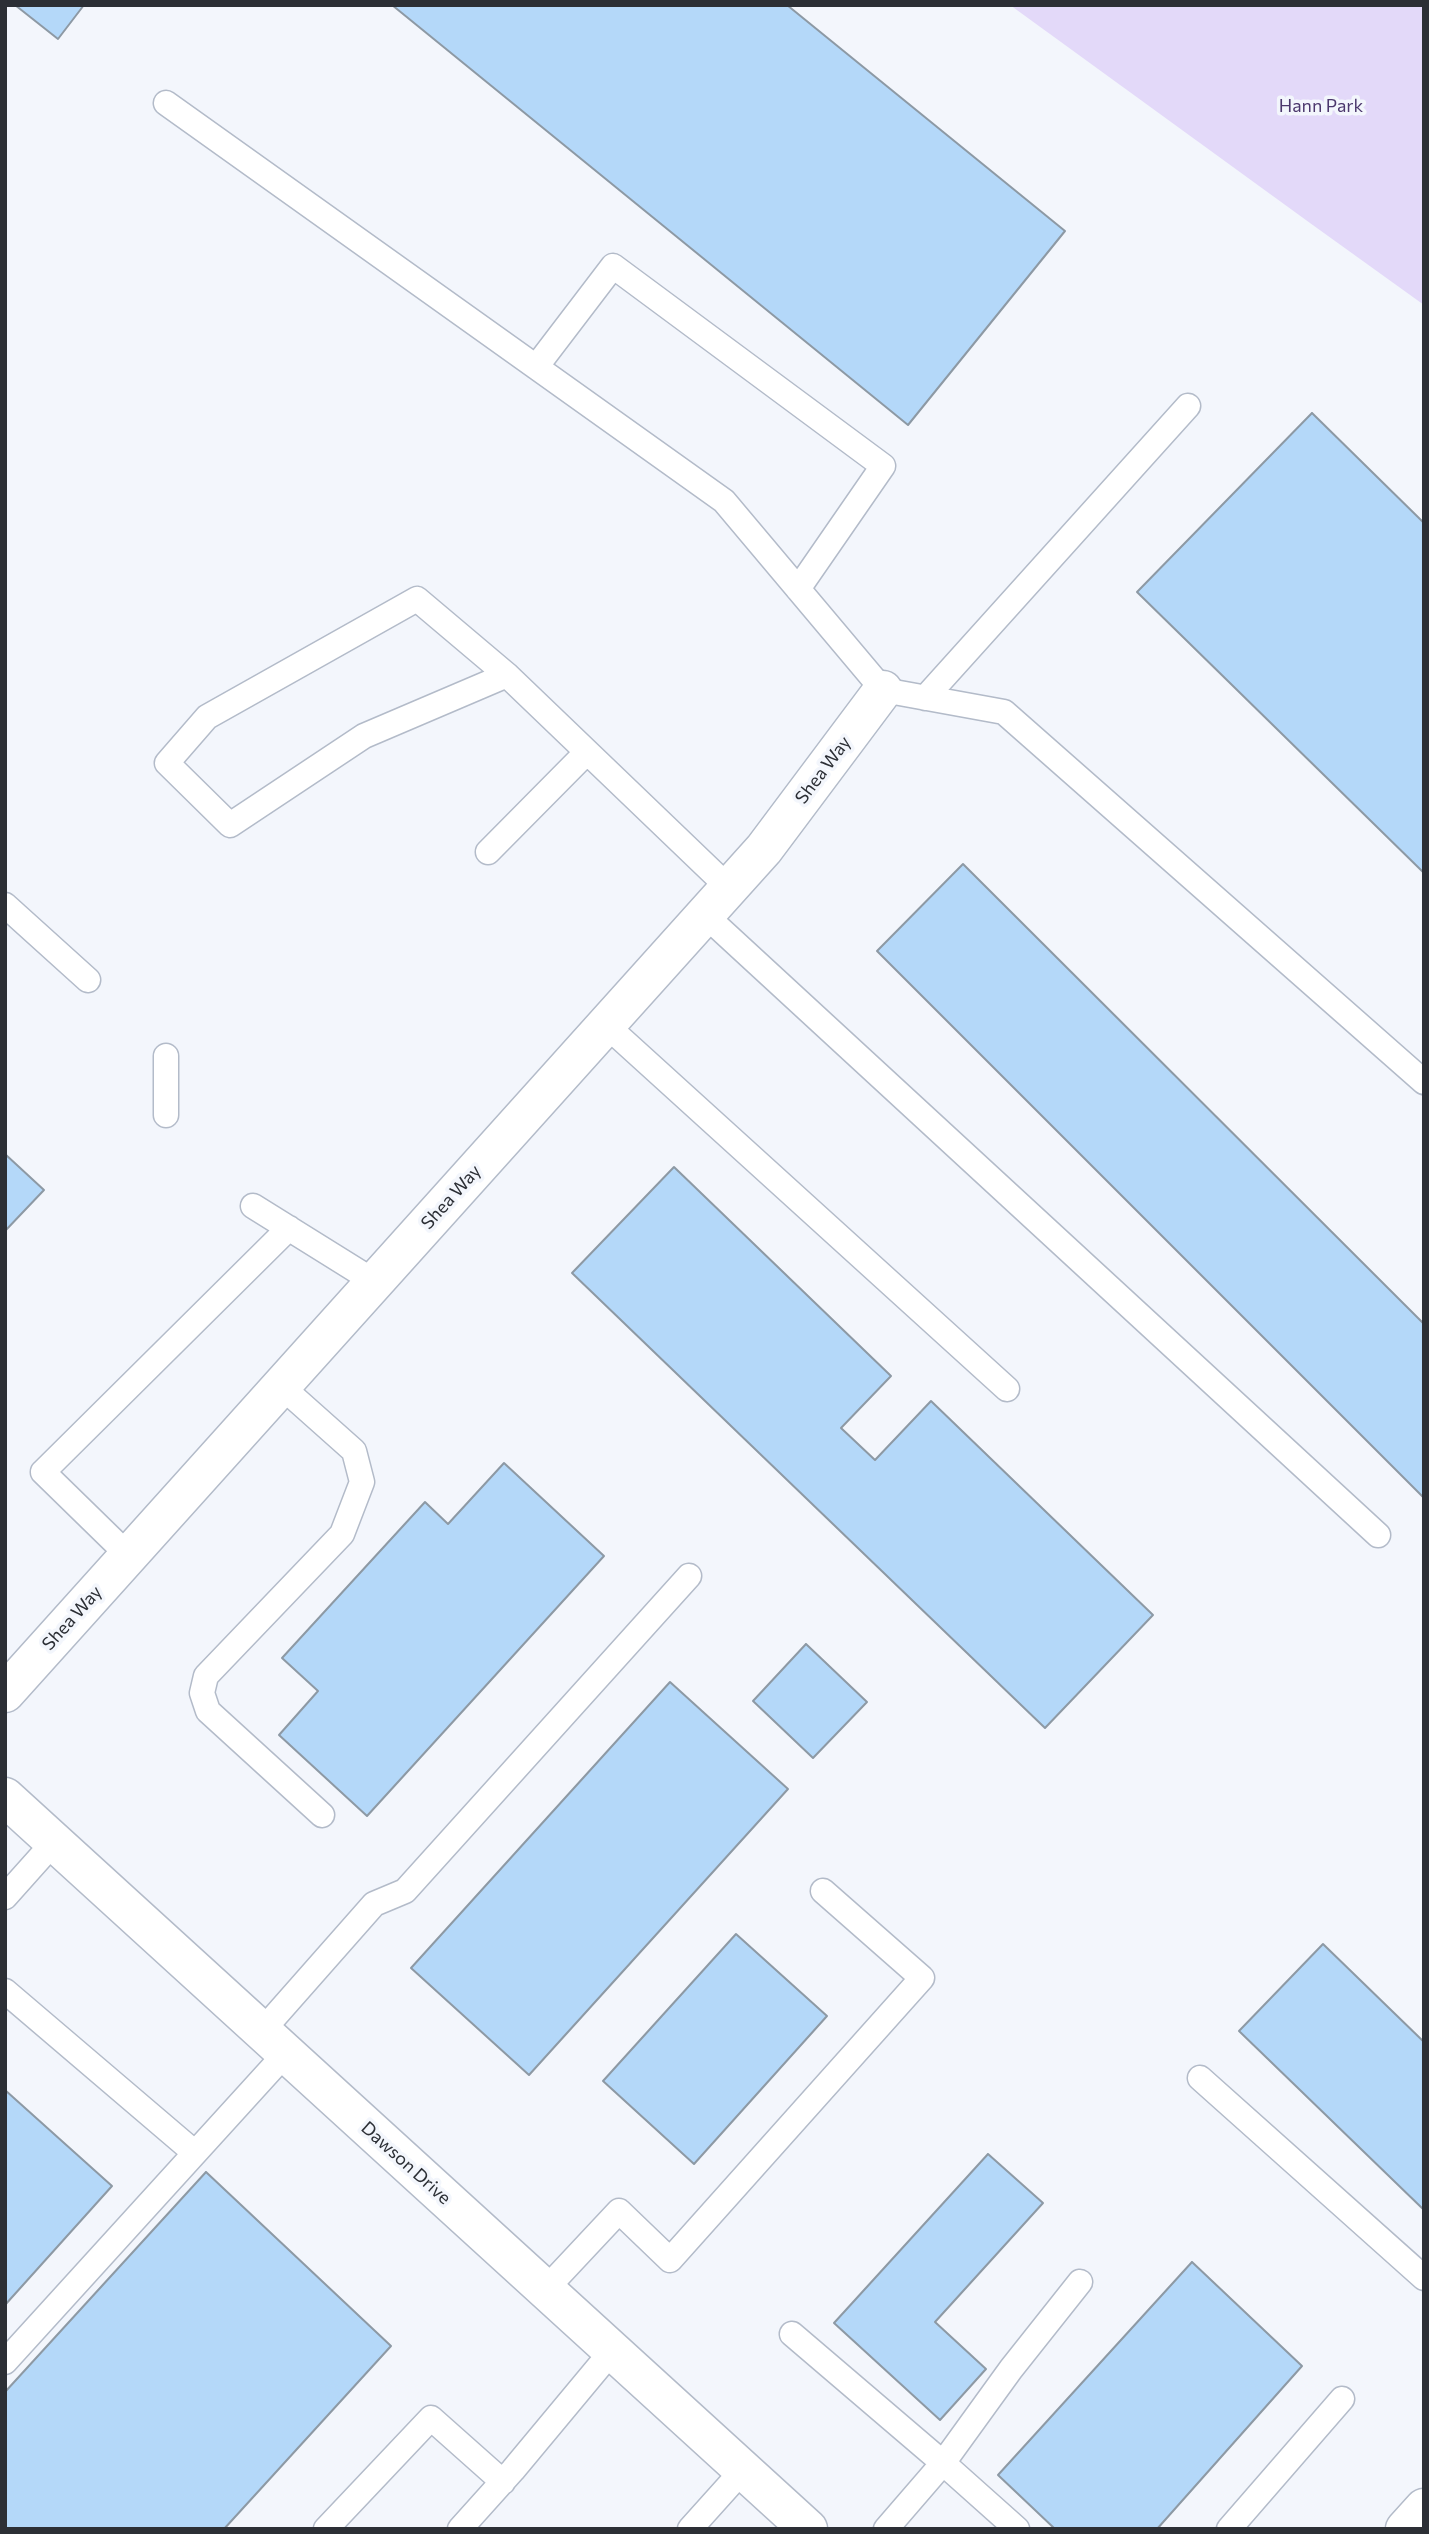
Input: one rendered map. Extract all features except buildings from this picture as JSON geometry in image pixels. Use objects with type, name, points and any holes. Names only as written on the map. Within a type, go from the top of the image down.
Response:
[{"type":"street","name":"Shea Way","points":[[5,1693],[764,849],[883,690]]},
{"type":"street","name":"Dawson Drive","points":[[5,1797],[808,2529]]},
{"type":"street","points":[[1405,2529],[1424,2508]]},
{"type":"lane","points":[[166,103],[724,501],[883,690],[1004,712],[1424,1082]]},
{"type":"lane","points":[[537,367],[613,266],[883,466],[798,589]]},
{"type":"lane","points":[[925,698],[1188,406]]},
{"type":"lane","points":[[507,675],[364,736],[230,825],[167,763],[207,717],[417,599],[507,675],[586,753],[716,901],[1378,1535]]},
{"type":"lane","points":[[488,852],[586,753]]},
{"type":"lane","points":[[5,905],[88,980]]},
{"type":"lane","points":[[606,1025],[1007,1389]]},
{"type":"lane","points":[[166,1056],[166,1115]]},
{"type":"lane","points":[[253,1206],[375,1282]]},
{"type":"lane","points":[[128,1555],[43,1472],[289,1228]]},
{"type":"lane","points":[[281,1386],[354,1451],[362,1482],[342,1534],[206,1676],[202,1693],[208,1711],[322,1815]]},
{"type":"lane","points":[[5,2362],[195,2153],[374,1903],[405,1891],[689,1576]]},
{"type":"lane","points":[[5,1897],[55,1841]]},
{"type":"lane","points":[[545,2290],[620,2211],[670,2260],[922,1978],[823,1891]]},
{"type":"lane","points":[[5,1991],[195,2153]]},
{"type":"lane","points":[[1200,2078],[1424,2278]]},
{"type":"lane","points":[[886,2529],[943,2463],[1011,2369],[1080,2282]]},
{"type":"lane","points":[[792,2334],[1017,2529]]},
{"type":"lane","points":[[460,2529],[503,2482],[612,2351]]},
{"type":"lane","points":[[1229,2529],[1342,2399]]},
{"type":"lane","points":[[326,2529],[432,2418],[503,2482]]},
{"type":"lane","points":[[690,2529],[743,2470]]},
{"type":"green space","name":"Hann Park","points":[[1010,5],[1424,5],[1424,305],[1310,223]]}]
